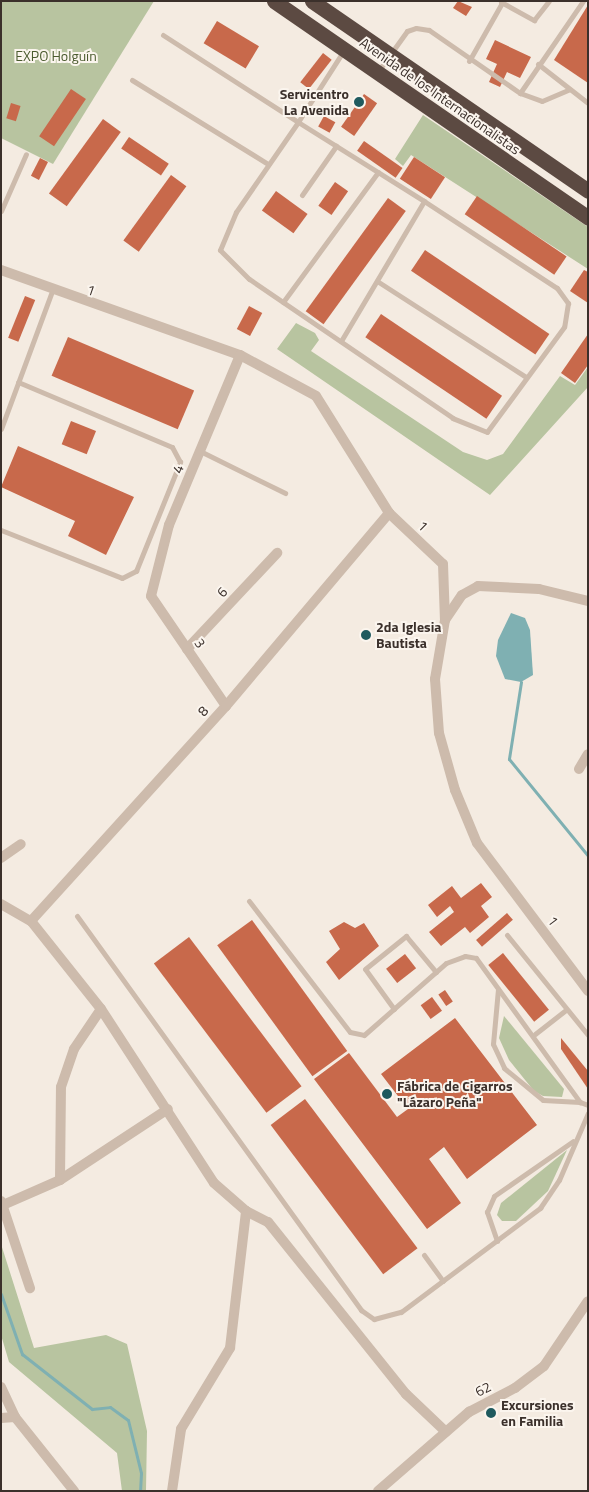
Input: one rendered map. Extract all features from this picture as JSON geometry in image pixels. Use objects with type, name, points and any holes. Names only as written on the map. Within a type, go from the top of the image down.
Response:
[{"type":"highway","name":"Avenida de los Internacionalistas","points":[[274,1],[588,218]]},
{"type":"highway","name":"Avenida de los Internacionalistas","points":[[312,1],[588,191]]},
{"type":"street","name":"1","points":[[1,270],[52,291],[240,355],[316,396],[389,513],[443,564],[445,620],[435,679],[440,733],[455,790],[477,844],[588,990]]},
{"type":"street","name":"4","points":[[151,596],[169,525],[240,355]]},
{"type":"street","name":"8","points":[[31,922],[226,706],[389,513]]},
{"type":"street","name":"6","points":[[187,649],[277,553]]},
{"type":"street","points":[[445,620],[462,595],[478,586],[538,589],[588,601]]},
{"type":"street","name":"3","points":[[151,596],[226,706]]},
{"type":"street","points":[[579,770],[588,754]]},
{"type":"street","points":[[1,858],[21,844]]},
{"type":"street","points":[[1,904],[31,922],[101,1009],[214,1182],[246,1211],[268,1222],[406,1394],[446,1432]]},
{"type":"street","points":[[60,1180],[61,1087],[74,1049],[101,1009]]},
{"type":"street","points":[[30,1288],[2,1203],[60,1180],[168,1109]]},
{"type":"street","points":[[172,1491],[181,1429],[230,1348],[246,1211]]},
{"type":"street","name":"62","points":[[378,1491],[468,1412],[515,1388],[544,1366],[588,1301]]},
{"type":"street","points":[[1,1387],[15,1417],[74,1491]]},
{"type":"street","points":[[1,1418],[15,1417]]},
{"type":"lane","points":[[469,61],[502,2],[534,20],[549,1]]},
{"type":"lane","points":[[520,93],[538,64],[583,1]]},
{"type":"lane","points":[[378,73],[407,31],[416,28],[430,30],[469,61],[520,93],[542,101],[570,89]]},
{"type":"lane","points":[[163,35],[298,122],[424,201],[557,288],[568,302],[564,327],[526,377],[500,418],[480,432],[340,341],[230,266],[220,250],[229,225],[268,164],[298,122],[345,50]]},
{"type":"lane","points":[[538,64],[588,103]]},
{"type":"lane","points":[[132,80],[268,164]]},
{"type":"lane","points":[[302,195],[336,146]]},
{"type":"lane","points":[[1,211],[26,154]]},
{"type":"lane","points":[[283,302],[378,172]]},
{"type":"lane","points":[[340,341],[424,201]]},
{"type":"lane","points":[[377,281],[526,377]]},
{"type":"lane","points":[[1,429],[52,291]]},
{"type":"lane","points":[[1,530],[122,578],[136,571],[180,462],[172,447],[18,382]]},
{"type":"lane","points":[[200,451],[284,493]]},
{"type":"lane","points":[[249,901],[350,1032],[364,1035],[436,972],[465,956],[476,958],[498,990],[534,1034],[580,1102]]},
{"type":"lane","points":[[77,916],[361,1310],[374,1319],[392,1317],[497,1240],[551,1195],[573,1141],[588,1113]]},
{"type":"lane","points":[[507,935],[588,1036]]},
{"type":"lane","points":[[394,1009],[365,969],[406,936],[436,972]]},
{"type":"lane","points":[[498,990],[493,1044],[504,1068],[542,1100],[580,1102],[588,1105]]},
{"type":"lane","points":[[534,1034],[566,1010]]},
{"type":"lane","points":[[497,1240],[487,1212],[494,1196],[573,1141]]},
{"type":"lane","points":[[424,1255],[443,1281]]},
{"type":"green space","name":"EXPO Holguín","points":[[1,1],[154,1],[53,164],[1,138]]},
{"type":"green space","points":[[423,115],[588,227],[588,269],[411,155],[403,166],[395,159]]},
{"type":"green space","points":[[296,323],[315,333],[319,340],[311,351],[463,452],[487,460],[503,454],[560,376],[575,385],[588,367],[588,387],[490,495],[277,349]]},
{"type":"green space","points":[[504,1016],[564,1089],[562,1097],[543,1096],[534,1091],[509,1060],[499,1038]]},
{"type":"green space","points":[[567,1150],[548,1191],[516,1221],[502,1221],[497,1215],[501,1203]]},
{"type":"green space","points":[[1,1244],[34,1348],[106,1335],[127,1344],[147,1431],[146,1491],[122,1491],[117,1453],[9,1362],[1,1335]]},
{"type":"water","points":[[511,613],[525,618],[530,630],[533,675],[521,682],[505,679],[496,656],[498,640]]},
{"type":"building","points":[[458,1],[472,7],[466,16],[453,8]]},
{"type":"building","points":[[588,5],[588,83],[554,60]]},
{"type":"building","points":[[217,21],[259,46],[246,69],[204,43]]},
{"type":"building","points":[[495,40],[531,57],[520,78],[507,72],[500,87],[489,82],[497,64],[486,59]]},
{"type":"building","points":[[323,53],[332,60],[309,89],[300,82]]},
{"type":"building","points":[[71,89],[86,99],[54,146],[39,136]]},
{"type":"building","points":[[364,94],[377,103],[354,136],[341,127]]},
{"type":"building","points":[[11,103],[21,106],[16,121],[6,118]]},
{"type":"building","points":[[324,116],[335,122],[330,133],[318,126]]},
{"type":"building","points":[[103,119],[121,132],[67,206],[49,193]]},
{"type":"building","points":[[129,137],[169,164],[161,175],[121,149]]},
{"type":"building","points":[[364,141],[403,168],[396,178],[357,151]]},
{"type":"building","points":[[414,157],[445,177],[431,199],[400,179]]},
{"type":"building","points":[[40,158],[48,162],[39,180],[31,176]]},
{"type":"building","points":[[171,175],[186,186],[139,252],[123,241]]},
{"type":"building","points":[[335,182],[348,191],[331,215],[318,206]]},
{"type":"building","points":[[276,191],[308,214],[293,233],[262,210]]},
{"type":"building","points":[[477,196],[567,256],[554,275],[465,214]]},
{"type":"building","points":[[388,198],[406,211],[324,324],[306,311]]},
{"type":"building","points":[[425,250],[549,334],[535,355],[411,271]]},
{"type":"building","points":[[584,270],[588,272],[588,303],[570,291]]},
{"type":"building","points":[[25,296],[35,300],[18,342],[8,338]]},
{"type":"building","points":[[249,306],[262,313],[250,336],[237,329]]},
{"type":"building","points":[[381,314],[502,396],[486,419],[365,337]]},
{"type":"building","points":[[588,334],[588,365],[575,383],[561,373]]},
{"type":"building","points":[[68,337],[194,391],[178,429],[52,376]]},
{"type":"building","points":[[71,421],[96,431],[87,454],[62,444]]},
{"type":"building","points":[[18,446],[134,497],[106,555],[68,536],[75,521],[1,487]]},
{"type":"building","points":[[481,883],[492,897],[481,906],[489,917],[470,933],[465,927],[441,946],[429,932],[454,912],[450,906],[437,917],[428,905],[452,886],[461,898]]},
{"type":"building","points":[[507,913],[513,920],[482,947],[476,940]]},
{"type":"building","points":[[252,920],[347,1051],[312,1076],[217,945]]},
{"type":"building","points":[[344,922],[355,928],[364,923],[379,946],[339,980],[326,962],[340,949],[329,931]]},
{"type":"building","points":[[189,937],[302,1086],[266,1113],[154,963]]},
{"type":"building","points":[[503,953],[549,1010],[534,1022],[488,965]]},
{"type":"building","points":[[405,954],[416,968],[397,983],[386,969]]},
{"type":"building","points":[[445,990],[453,1002],[446,1006],[438,994]]},
{"type":"building","points":[[432,997],[442,1011],[431,1019],[421,1005]]},
{"type":"building","points":[[455,1018],[537,1125],[467,1179],[444,1147],[429,1159],[461,1203],[427,1229],[314,1079],[349,1053],[397,1117],[408,1109],[381,1074]]},
{"type":"building","points":[[561,1038],[588,1071],[588,1089],[561,1049]]},
{"type":"building","points":[[305,1099],[418,1248],[383,1274],[271,1125]]},
{"type":"waterway","points":[[521,682],[509,759],[588,856]]},
{"type":"waterway","points":[[1,1294],[22,1354],[92,1409],[110,1407],[128,1420],[141,1473],[140,1491]]},
{"type":"place","name":"Servicentro La Avenida","points":[[359,102]]},
{"type":"place","name":"2da Iglesia Bautista","points":[[366,635]]},
{"type":"place","name":"Fábrica de Cigarros \"Lázaro Peña\"","points":[[387,1094]]},
{"type":"place","name":"Excursiones en Familia","points":[[491,1413]]}]
